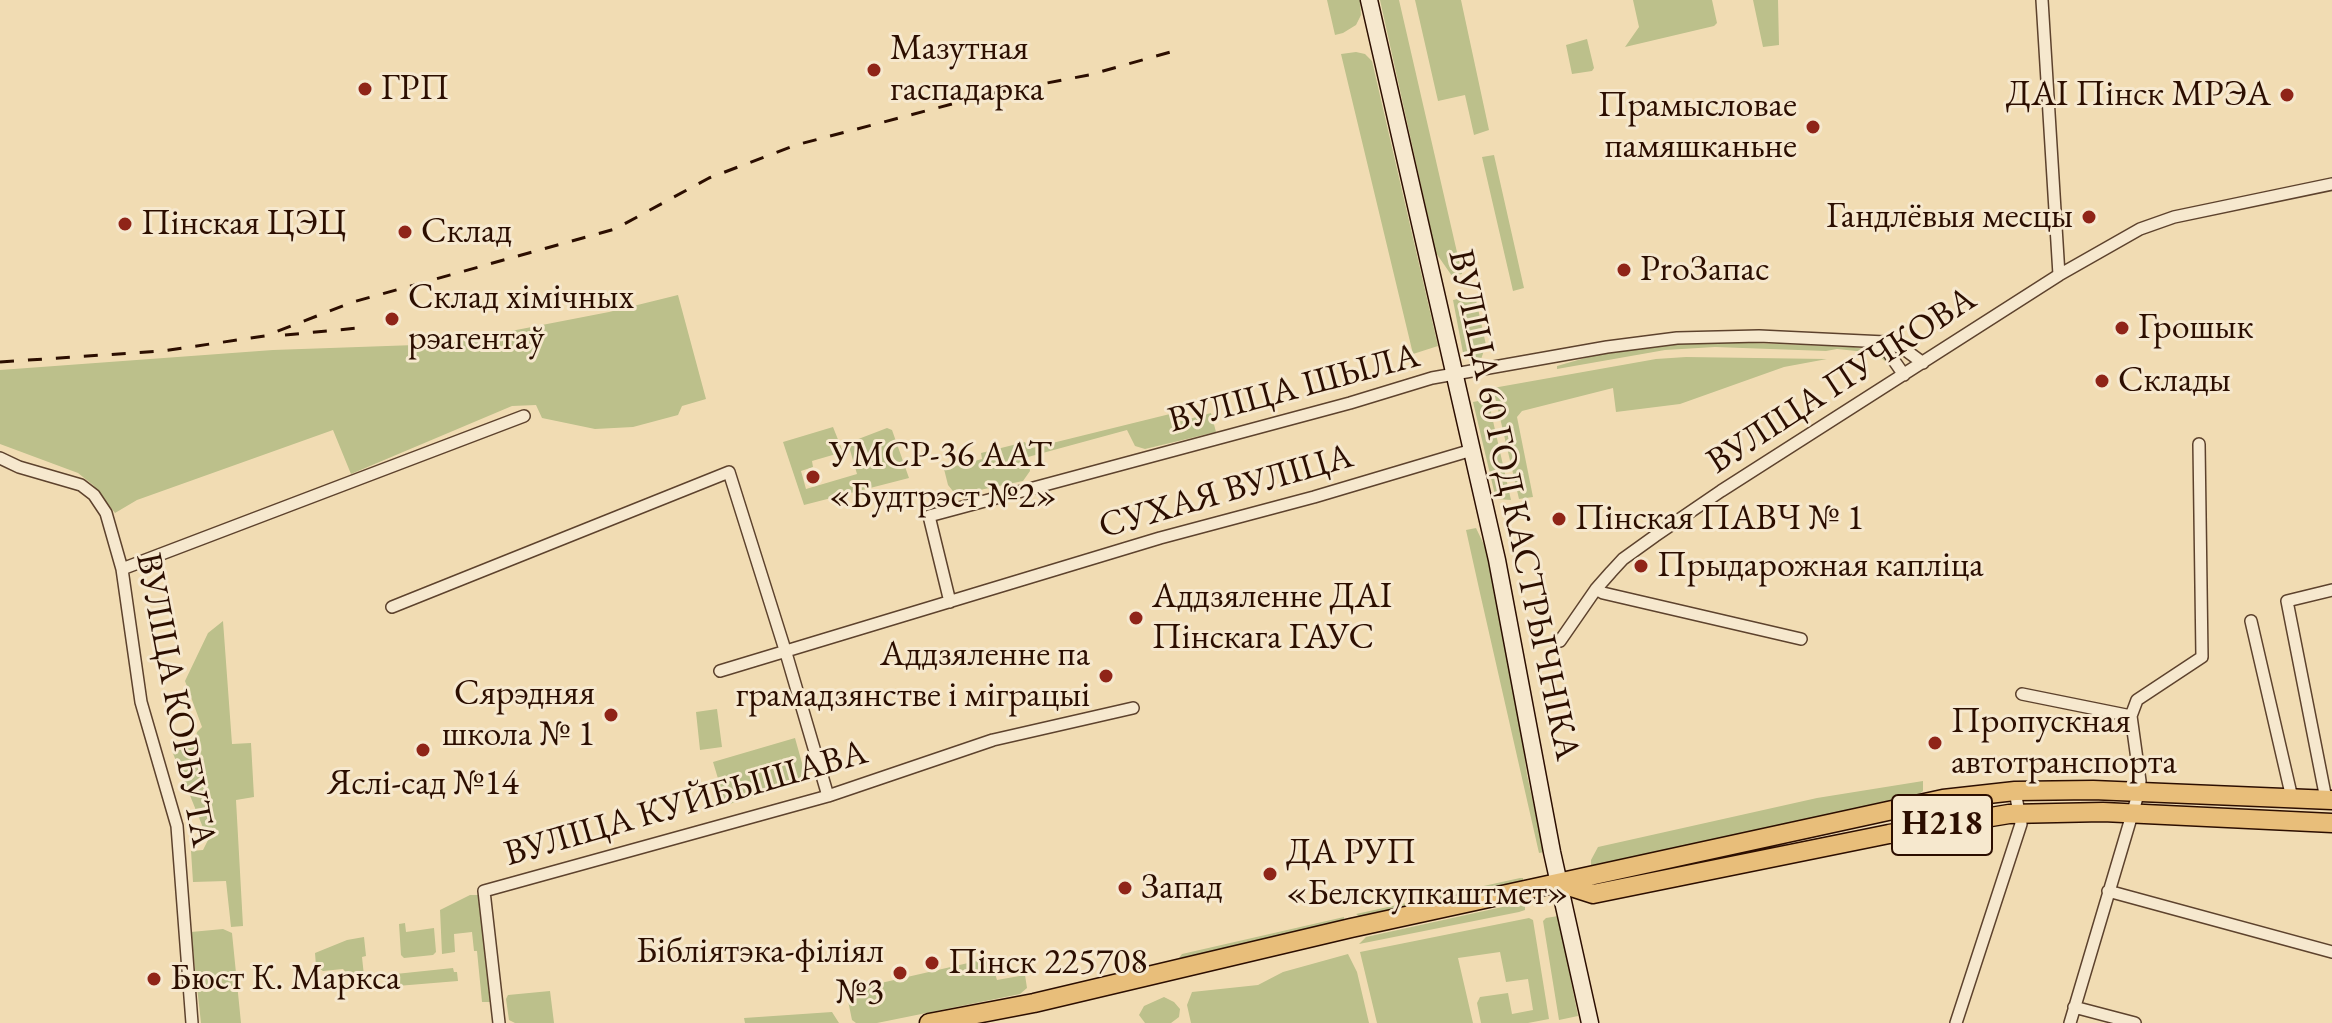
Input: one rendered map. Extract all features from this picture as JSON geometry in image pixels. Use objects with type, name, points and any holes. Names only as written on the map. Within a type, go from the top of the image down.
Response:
[{"type":"main road","name":"Н218","points":[[929,1023],[1034,1003],[1351,928],[1943,799],[2015,791],[2139,791],[2329,800]]},
{"type":"main road","name":"Н218","points":[[1559,883],[1593,894],[1889,834],[2019,813],[2133,813],[2332,823]]},
{"type":"street","name":"ВУЛІЦА 60 ГОД КАСТРЫЧНІКА","points":[[1369,0],[1497,560],[1559,883],[1590,1023]]},
{"type":"street","points":[[2042,0],[2059,275]]},
{"type":"street","name":"ВУЛІЦА ПУЧКОВА","points":[[1560,641],[1596,589],[1623,559],[1721,491],[2059,275],[2140,229],[2174,217],[2332,184]]},
{"type":"street","name":"ВУЛІЦА ШЫЛА","points":[[950,602],[929,516],[1338,407],[1432,378],[1677,338],[1759,336],[1885,342],[1904,349],[1923,363]]},
{"type":"street","points":[[1870,341],[1888,352],[1904,375]]},
{"type":"street","points":[[122,569],[524,416]]},
{"type":"street","points":[[2070,1023],[2139,791],[2131,716],[2137,700],[2202,657],[2199,444]]},
{"type":"street","name":"СУХАЯ ВУЛІЦА","points":[[720,671],[1168,536],[1472,450]]},
{"type":"street","name":"ВУЛІЦА КОРБУТА","points":[[0,458],[19,467],[81,485],[106,513],[122,569],[141,702],[177,826],[192,1023]]},
{"type":"street","points":[[392,607],[729,472],[828,796]]},
{"type":"street","points":[[1596,589],[1801,639]]},
{"type":"street","points":[[2329,800],[2287,601],[2332,590]]},
{"type":"street","points":[[2251,621],[2292,798]]},
{"type":"street","points":[[2022,694],[2131,716]]},
{"type":"street","name":"ВУЛІЦА КУЙБЫШАВА","points":[[499,1023],[484,891],[828,796],[993,740],[1133,708]]},
{"type":"street","points":[[1956,1023],[2021,824],[2015,791]]},
{"type":"street","points":[[2108,891],[2332,952]]},
{"type":"street","points":[[2074,1007],[2135,1023]]},
{"type":"green space","points":[[1327,0],[1360,0],[1361,15],[1356,25],[1335,35]]},
{"type":"green space","points":[[1380,0],[1399,0],[1462,274],[1452,276],[1436,253]]},
{"type":"green space","points":[[1415,0],[1461,0],[1489,130],[1474,135],[1465,95],[1438,101]]},
{"type":"green space","points":[[1633,0],[1712,0],[1717,23],[1625,47],[1639,27]]},
{"type":"green space","points":[[1753,0],[1778,0],[1779,45],[1763,47]]},
{"type":"green space","points":[[1587,39],[1594,68],[1572,74],[1566,45]]},
{"type":"green space","points":[[1341,54],[1365,54],[1372,61],[1438,346],[1413,354]]},
{"type":"green space","points":[[1494,155],[1524,288],[1513,291],[1482,157]]},
{"type":"green space","points":[[678,295],[706,399],[682,406],[678,415],[633,427],[595,429],[542,418],[536,405],[512,406],[351,474],[333,430],[137,500],[115,513],[93,485],[78,473],[0,444],[0,370],[273,350],[444,344],[609,312]]},
{"type":"green space","points":[[1475,295],[1486,345],[1480,362],[1467,358],[1463,353],[1453,300]]},
{"type":"green space","points":[[1676,343],[1854,347],[1874,351],[1887,359],[1885,361],[1866,352],[1837,349],[1715,347],[1665,350],[1557,369],[1557,366],[1599,354]]},
{"type":"green space","points":[[1656,359],[1827,359],[1784,367],[1680,404],[1616,412],[1613,388],[1522,411],[1517,417],[1533,497],[1519,499],[1493,388]]},
{"type":"green space","points":[[1488,399],[1511,500],[1497,499],[1495,495],[1473,402]]},
{"type":"green space","points":[[1174,413],[1178,422],[1211,413],[1216,432],[1145,449],[1135,446],[1127,430],[1028,457],[1030,471],[1023,481],[956,495],[948,485],[944,469],[982,459],[981,453],[1025,442],[1028,449]]},
{"type":"green space","points":[[833,427],[843,452],[812,461],[813,467],[801,471],[806,489],[857,474],[848,443],[887,428],[892,430],[909,478],[804,505],[783,442]]},
{"type":"green space","points":[[1476,528],[1487,551],[1544,852],[1539,853],[1466,530]]},
{"type":"green space","points":[[223,621],[232,744],[251,743],[254,797],[236,800],[243,926],[231,927],[226,881],[193,882],[191,851],[203,850],[208,840],[172,751],[194,745],[197,732],[202,727],[185,681],[208,633]]},
{"type":"green space","points":[[717,709],[722,747],[700,750],[696,712]]},
{"type":"green space","points":[[795,738],[807,781],[726,805],[713,762]]},
{"type":"green space","points":[[1923,781],[1923,791],[1918,795],[1591,868],[1591,860],[1598,847],[1817,798]]},
{"type":"green space","points":[[1520,878],[1523,882],[1360,917],[1356,914]]},
{"type":"green space","points":[[470,895],[481,895],[492,1002],[482,1002],[472,932],[454,934],[455,952],[442,954],[440,910]]},
{"type":"green space","points":[[1525,902],[1525,910],[1519,912],[1359,944],[1366,937]]},
{"type":"green space","points":[[1558,916],[1578,1016],[1559,1020],[1543,921]]},
{"type":"green space","points":[[1344,917],[1344,921],[1176,962],[1182,954]]},
{"type":"green space","points":[[1529,918],[1533,920],[1549,1019],[1528,1023],[1481,1023],[1477,1003],[1480,997],[1508,993],[1512,1014],[1533,1010],[1528,979],[1506,982],[1500,952],[1458,958],[1473,1023],[1377,1023],[1360,952]]},
{"type":"green space","points":[[405,923],[406,932],[434,928],[436,952],[433,955],[404,958],[401,955],[399,924]]},
{"type":"green space","points":[[223,929],[232,933],[241,1023],[201,1023],[191,932]]},
{"type":"green space","points":[[364,937],[366,956],[362,957],[368,986],[358,987],[343,969],[323,971],[316,966],[315,953],[347,940]]},
{"type":"green space","points":[[1348,954],[1357,972],[1369,1023],[1191,1023],[1187,1005],[1192,992],[1258,985],[1283,972]]},
{"type":"green space","points":[[990,958],[997,980],[1025,975],[1027,988],[1020,994],[877,1023],[856,1023],[852,1020],[846,991]]},
{"type":"green space","points":[[453,968],[458,981],[385,987],[386,975]]},
{"type":"green space","points":[[550,991],[554,1023],[515,1023],[509,1020],[508,995]]},
{"type":"green space","points":[[1164,997],[1180,1009],[1179,1017],[1171,1023],[1145,1023],[1139,1015],[1144,1006]]},
{"type":"green space","points":[[832,1012],[839,1023],[745,1023],[744,1018]]},
{"type":"railway","points":[[0,362],[162,351],[265,336],[353,302],[615,229],[709,178],[796,145],[994,93],[1089,75],[1174,51]]},
{"type":"railway","points":[[285,335],[358,328]]},
{"type":"place","name":"Мазутная гаспадарка","points":[[874,70]]},
{"type":"place","name":"ГРП","points":[[365,89]]},
{"type":"place","name":"ДАІ Пінск МРЭА","points":[[2287,95]]},
{"type":"place","name":"Прамысловае памяшканьне","points":[[1813,127]]},
{"type":"place","name":"Гандлёвыя месцы","points":[[2089,217]]},
{"type":"place","name":"Пінская ЦЭЦ","points":[[125,224]]},
{"type":"place","name":"Склад","points":[[405,232]]},
{"type":"place","name":"ProЗапас","points":[[1624,270]]},
{"type":"place","name":"Склад хімічных рэагентаў","points":[[392,319]]},
{"type":"place","name":"Грошык","points":[[2122,328]]},
{"type":"place","name":"Склады","points":[[2102,381]]},
{"type":"place","name":"УМСР-36 ААТ «Будтрэст №2»","points":[[813,477]]},
{"type":"place","name":"Пінская ПАВЧ № 1","points":[[1559,519]]},
{"type":"place","name":"Прыдарожная капліца","points":[[1641,566]]},
{"type":"place","name":"Аддзяленне ДАІ Пінскага ГАУС","points":[[1136,618]]},
{"type":"place","name":"Аддзяленне па грамадзянстве і міграцыі","points":[[1106,676]]},
{"type":"place","name":"Сярэдняя школа № 1","points":[[611,715]]},
{"type":"place","name":"Пропускная автотранспорта","points":[[1935,743]]},
{"type":"place","name":"Яслі-сад №14","points":[[423,750]]},
{"type":"place","name":"ДА РУП «Белскупкаштмет»","points":[[1270,874]]},
{"type":"place","name":"Запад","points":[[1125,888]]},
{"type":"place","name":"Пінск 225708","points":[[932,963]]},
{"type":"place","name":"Бібліятэка-філіял №3","points":[[900,973]]},
{"type":"place","name":"Бюст К. Маркса","points":[[154,979]]}]
